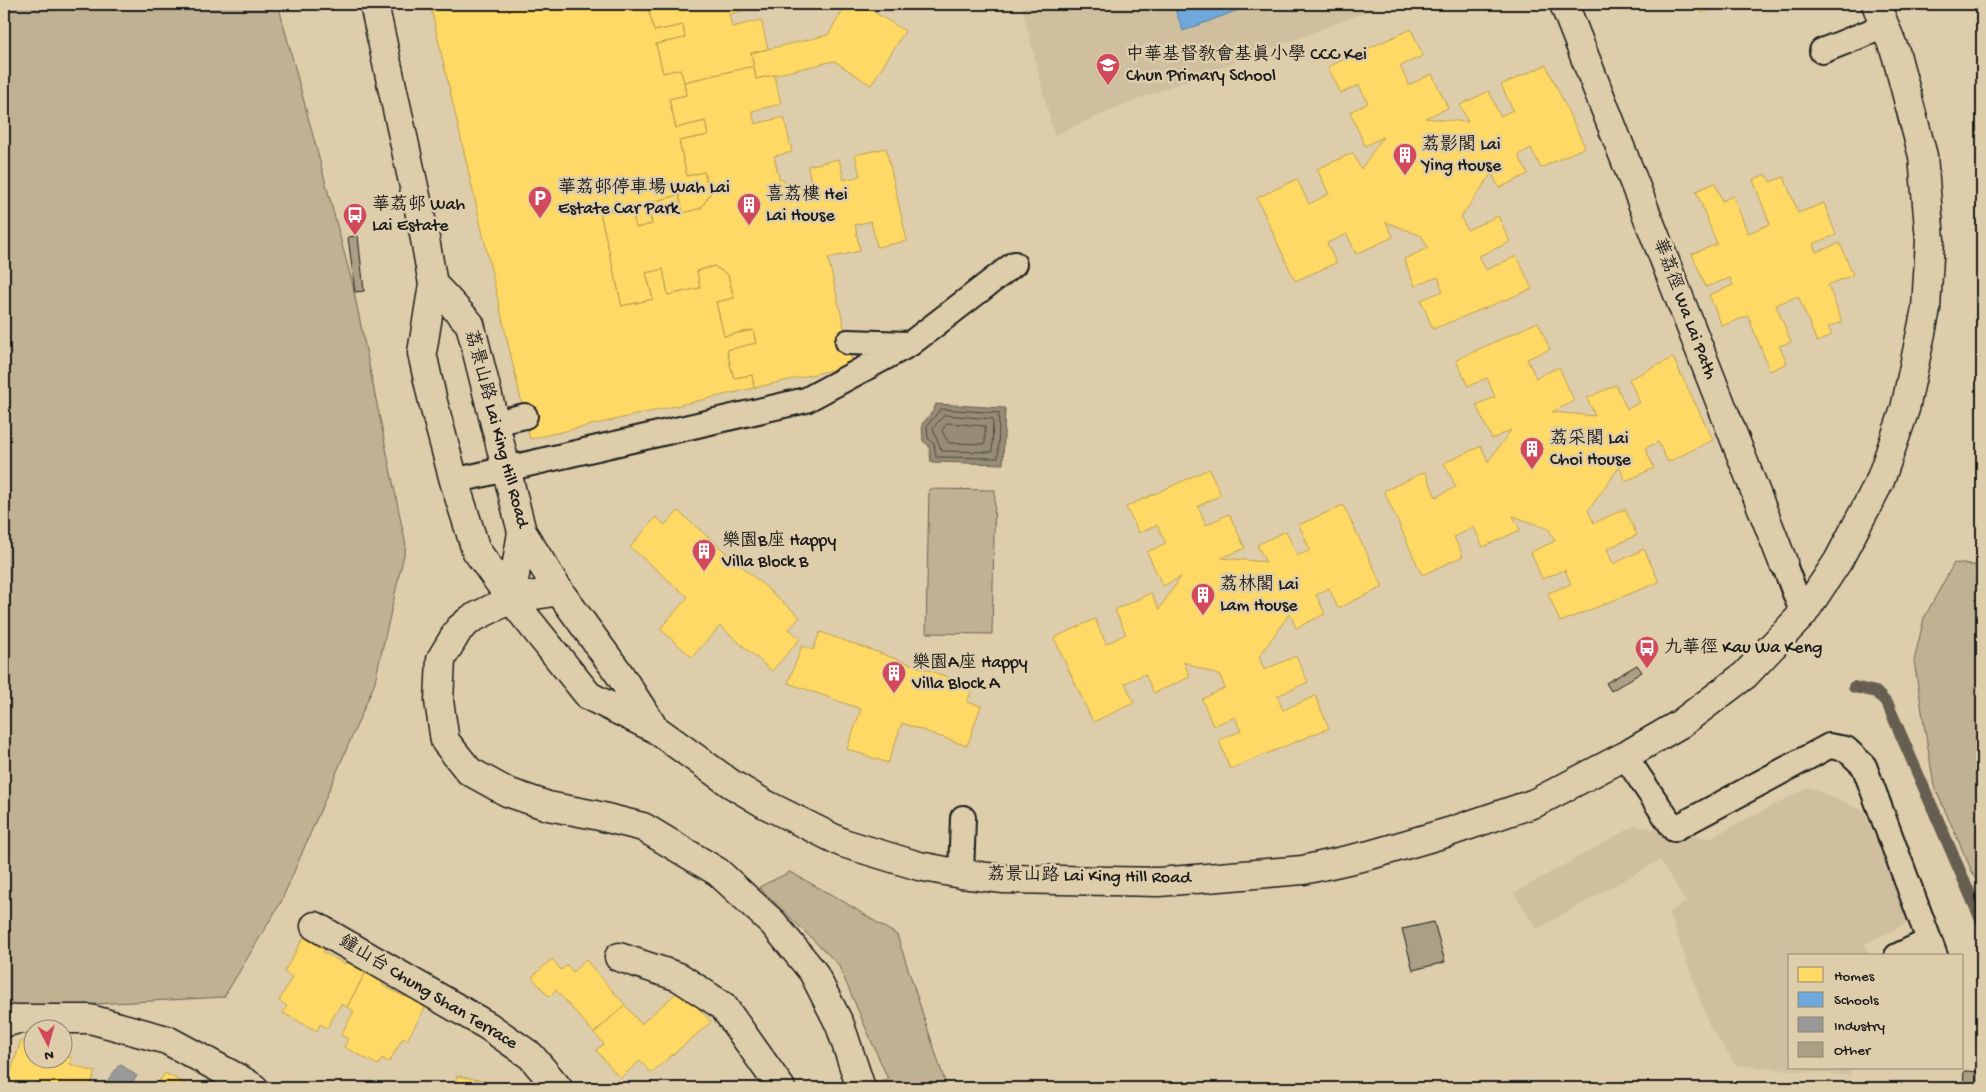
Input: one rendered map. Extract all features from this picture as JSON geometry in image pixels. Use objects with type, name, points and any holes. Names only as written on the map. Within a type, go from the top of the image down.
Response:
[{"type":"main road","name":"荔景山路 Lai King Hill Road","points":[[374,4],[434,284],[422,353],[454,481],[476,550],[510,599],[589,696],[654,728],[730,783],[765,804],[844,843],[919,866],[961,874],[1004,879],[1159,882],[1303,870],[1370,855],[1513,812],[1549,796],[1625,756],[1680,724],[1745,675],[1803,614],[1838,561],[1880,481],[1905,409],[1926,309],[1930,240],[1923,156],[1896,54],[1880,15]]},
{"type":"main road","name":"華荔徑 Wa Lai Path","points":[[1564,4],[1783,562]]},
{"type":"main road","name":"荔景山路 Lai King Hill Road","points":[[434,284],[470,324],[522,532],[559,591],[618,672],[654,728]]},
{"type":"main road","points":[[510,599],[522,532]]},
{"type":"main road","points":[[559,591],[510,599],[471,619],[459,629],[441,659],[439,700],[445,741],[468,770],[507,792],[548,806],[643,827],[718,872],[773,923],[813,972],[840,1025],[861,1088]]},
{"type":"main road","name":"鐘山台 Chung Shan Terrace","points":[[315,926],[488,1026],[531,1056],[558,1088]]},
{"type":"main road","points":[[619,957],[680,977],[723,1006],[780,1088]]},
{"type":"main road","points":[[4,1023],[18,1019],[90,1019],[167,1040],[254,1088]]},
{"type":"lane","points":[[1822,51],[1880,15]]},
{"type":"lane","points":[[454,481],[806,400],[910,344],[1014,264]]},
{"type":"lane","points":[[848,342],[910,344]]},
{"type":"lane","points":[[494,423],[525,416]]},
{"type":"lane","name":"華荔徑 Wa Lai Path","points":[[1783,562],[1803,614]]},
{"type":"lane","points":[[1625,756],[1674,829],[1829,746],[1846,749],[1864,766],[1932,949],[1907,954]]},
{"type":"lane","points":[[961,874],[963,818]]},
{"type":"shaded area","points":[[4,4],[278,4],[352,282],[406,546],[374,685],[281,902],[224,997],[4,1009]]},
{"type":"shaded area","name":"中華基督教會基真小學 CCC Kei Chun Primary School","points":[[1021,4],[1387,4],[1126,104],[1054,135]]},
{"type":"shaded area","points":[[929,489],[995,490],[992,634],[926,633]]},
{"type":"shaded area","points":[[1954,563],[1982,566],[1982,894],[1934,786],[1914,661],[1924,618]]},
{"type":"shaded area","points":[[1809,787],[1864,811],[1909,922],[1865,944],[1868,954],[1788,954],[1788,1070],[1736,1065],[1710,1027],[1669,912],[1686,902],[1660,860],[1537,929],[1514,893],[1634,826],[1710,838]]},
{"type":"shaded area","points":[[790,872],[841,900],[897,935],[947,1088],[867,1088],[888,1079],[838,964],[759,887]]},
{"type":"shaded area","points":[[1789,1070],[1849,1070],[1852,1076]]},
{"type":"water","points":[[936,404],[1005,408],[1003,464],[931,462],[929,446],[923,441],[922,424],[933,411]]},
{"type":"building: Homes","name":"華荔邨停車場 Wah Lai Estate Car Park","points":[[430,4],[647,4],[654,31],[683,25],[685,38],[656,44],[663,73],[680,69],[684,82],[686,95],[669,99],[676,128],[705,121],[708,135],[679,141],[687,176],[704,172],[710,194],[701,208],[683,213],[679,195],[647,203],[652,224],[636,228],[631,206],[600,213],[622,306],[653,299],[646,273],[663,269],[668,295],[700,288],[697,271],[714,266],[728,275],[734,298],[716,302],[724,336],[753,330],[756,343],[727,350],[731,368],[734,378],[752,375],[754,388],[530,439]]},
{"type":"building: Homes","points":[[647,4],[757,4],[758,7],[729,14],[732,27],[761,20],[768,49],[751,53],[754,66],[684,82],[680,69],[663,73],[656,44],[685,38],[683,25],[654,31]]},
{"type":"building: Homes","points":[[847,4],[861,4],[905,31],[871,85],[834,61],[756,79],[751,53],[828,35]]},
{"type":"building: Homes","points":[[1698,4],[1726,4],[1702,13]]},
{"type":"building: Homes","name":"荔影閣 Lai Ying House","points":[[1411,29],[1423,56],[1400,66],[1409,85],[1432,74],[1448,108],[1425,118],[1468,122],[1460,105],[1489,91],[1500,116],[1513,110],[1501,85],[1546,65],[1585,147],[1541,168],[1531,148],[1518,155],[1528,174],[1499,188],[1492,173],[1461,217],[1467,230],[1498,216],[1510,242],[1479,256],[1486,270],[1517,256],[1532,289],[1433,329],[1421,300],[1443,291],[1438,277],[1415,286],[1404,259],[1428,248],[1422,236],[1386,222],[1393,237],[1356,254],[1347,234],[1327,243],[1336,263],[1295,281],[1257,198],[1297,179],[1309,204],[1329,194],[1317,169],[1353,153],[1361,169],[1383,137],[1365,146],[1350,112],[1368,103],[1359,85],[1341,93],[1328,67]]},
{"type":"building: Homes","name":"喜荔樓 Hei Lai House","points":[[754,66],[756,79],[774,75],[781,104],[752,111],[755,124],[784,117],[792,152],[774,156],[779,178],[794,187],[811,183],[808,166],[839,159],[844,180],[860,176],[855,155],[886,148],[907,241],[877,247],[871,221],[855,225],[860,251],[828,258],[853,365],[754,388],[752,375],[734,378],[731,368],[727,350],[756,343],[753,330],[724,336],[716,302],[734,298],[728,275],[714,266],[697,271],[700,288],[668,295],[663,269],[646,273],[653,299],[622,306],[600,213],[631,206],[636,228],[652,224],[647,203],[679,195],[683,213],[701,208],[710,194],[704,172],[687,176],[679,141],[708,135],[705,121],[676,128],[669,99],[686,95],[684,82]]},
{"type":"building: Homes","points":[[1766,174],[1770,182],[1784,177],[1798,213],[1824,203],[1836,235],[1813,244],[1816,252],[1840,243],[1853,275],[1828,285],[1842,322],[1828,327],[1832,335],[1817,342],[1798,296],[1776,305],[1791,342],[1779,346],[1787,363],[1770,371],[1748,316],[1722,326],[1709,295],[1733,285],[1730,278],[1706,287],[1692,254],[1717,244],[1696,191],[1715,183],[1722,201],[1733,196],[1748,233],[1770,224],[1753,180]]},
{"type":"building: Homes","name":"荔采閣 Lai Choi House","points":[[1538,322],[1550,349],[1527,359],[1536,378],[1559,367],[1574,401],[1552,412],[1595,416],[1587,398],[1616,385],[1627,409],[1640,403],[1629,379],[1673,358],[1713,440],[1668,462],[1658,442],[1645,448],[1654,468],[1626,481],[1619,467],[1588,511],[1594,523],[1625,509],[1637,535],[1607,549],[1613,564],[1644,549],[1659,582],[1560,622],[1548,593],[1571,584],[1565,570],[1542,579],[1531,552],[1555,541],[1549,529],[1513,516],[1520,530],[1483,547],[1474,527],[1454,537],[1463,556],[1422,575],[1384,491],[1425,472],[1436,497],[1456,487],[1444,463],[1481,446],[1488,462],[1511,430],[1492,439],[1476,405],[1495,397],[1487,378],[1468,386],[1456,360]]},
{"type":"building: Homes","name":"荔林閣 Lai Lam House","points":[[1209,469],[1221,495],[1198,506],[1206,525],[1229,514],[1245,548],[1222,558],[1266,562],[1257,545],[1286,531],[1297,556],[1310,550],[1299,525],[1343,505],[1383,587],[1338,608],[1329,588],[1316,595],[1325,614],[1296,628],[1290,613],[1259,657],[1264,670],[1296,656],[1308,682],[1277,696],[1283,710],[1315,696],[1329,728],[1230,769],[1219,740],[1241,731],[1235,717],[1213,726],[1202,699],[1225,688],[1220,676],[1184,662],[1190,677],[1154,693],[1145,674],[1125,683],[1134,703],[1093,722],[1054,638],[1095,619],[1106,644],[1126,634],[1115,610],[1151,593],[1159,609],[1181,577],[1163,586],[1147,552],[1166,543],[1157,525],[1139,533],[1126,507]]},
{"type":"building: Homes","name":"樂園B座 Happy Villa Block B","points":[[678,511],[800,617],[789,629],[800,639],[772,671],[720,626],[692,657],[660,629],[688,597],[630,547],[656,517],[665,525]]},
{"type":"building: Homes","name":"樂園A座 Happy Villa Block A","points":[[820,632],[973,686],[967,702],[981,706],[967,746],[902,723],[888,763],[847,749],[861,709],[788,683],[802,646],[813,650]]},
{"type":"building: Homes","points":[[307,932],[328,943],[323,952],[345,964],[350,956],[369,966],[347,1007],[341,1004],[327,1028],[320,1024],[317,1031],[283,1013],[287,1006],[279,1001],[292,977],[284,972]]},
{"type":"building: Homes","points":[[552,959],[561,970],[567,965],[573,972],[586,960],[625,1005],[594,1033],[556,990],[549,997],[532,977]]},
{"type":"building: Homes","points":[[369,966],[387,976],[382,985],[405,997],[409,988],[430,999],[407,1040],[403,1038],[389,1062],[382,1058],[378,1065],[344,1047],[348,1039],[341,1035],[354,1011],[347,1007]]},
{"type":"building: Homes","points":[[681,989],[711,1022],[651,1073],[640,1061],[620,1078],[596,1050],[604,1044],[594,1033],[625,1005],[641,1024]]},
{"type":"building: Homes","points":[[21,1041],[22,1070],[72,1070],[72,1065],[95,1072],[90,1088],[22,1088],[7,1083]]},
{"type":"building: Homes","points":[[165,1073],[193,1088],[155,1088]]},
{"type":"building: Homes","points":[[457,1076],[510,1086],[509,1088],[454,1088]]},
{"type":"building: Schools","points":[[1173,4],[1254,4],[1183,31]]},
{"type":"building: Industry","points":[[120,1064],[137,1076],[128,1088],[102,1088]]},
{"type":"building: Other","points":[[358,236],[364,291],[355,292],[348,237]]},
{"type":"building: Other","points":[[1637,665],[1642,672],[1611,691],[1606,683]]},
{"type":"building: Other","points":[[1434,922],[1445,962],[1413,970],[1402,929]]},
{"type":"building: Other","points":[[1964,1071],[1982,1072],[1982,1088],[1963,1088]]},
{"type":"waterway","points":[[1854,687],[1876,692],[1888,705],[1982,922]]},
{"type":"place","name":"中華基督教會基真小學 CCC Kei Chun Primary School","points":[[1108,86]]},
{"type":"place","name":"荔影閣 Lai Ying House","points":[[1405,176]]},
{"type":"place","name":"華荔邨停車場 Wah Lai Estate Car Park","points":[[540,219]]},
{"type":"place","name":"喜荔樓 Hei Lai House","points":[[749,226]]},
{"type":"place","name":"華荔邨 Wah Lai Estate","points":[[355,236]]},
{"type":"place","name":"荔采閣 Lai Choi House","points":[[1532,470]]},
{"type":"place","name":"樂園B座 Happy Villa Block B","points":[[704,572]]},
{"type":"place","name":"荔林閣 Lai Lam House","points":[[1203,616]]},
{"type":"place","name":"九華徑 Kau Wa Keng","points":[[1647,669]]},
{"type":"place","name":"樂園A座 Happy Villa Block A","points":[[894,694]]}]
